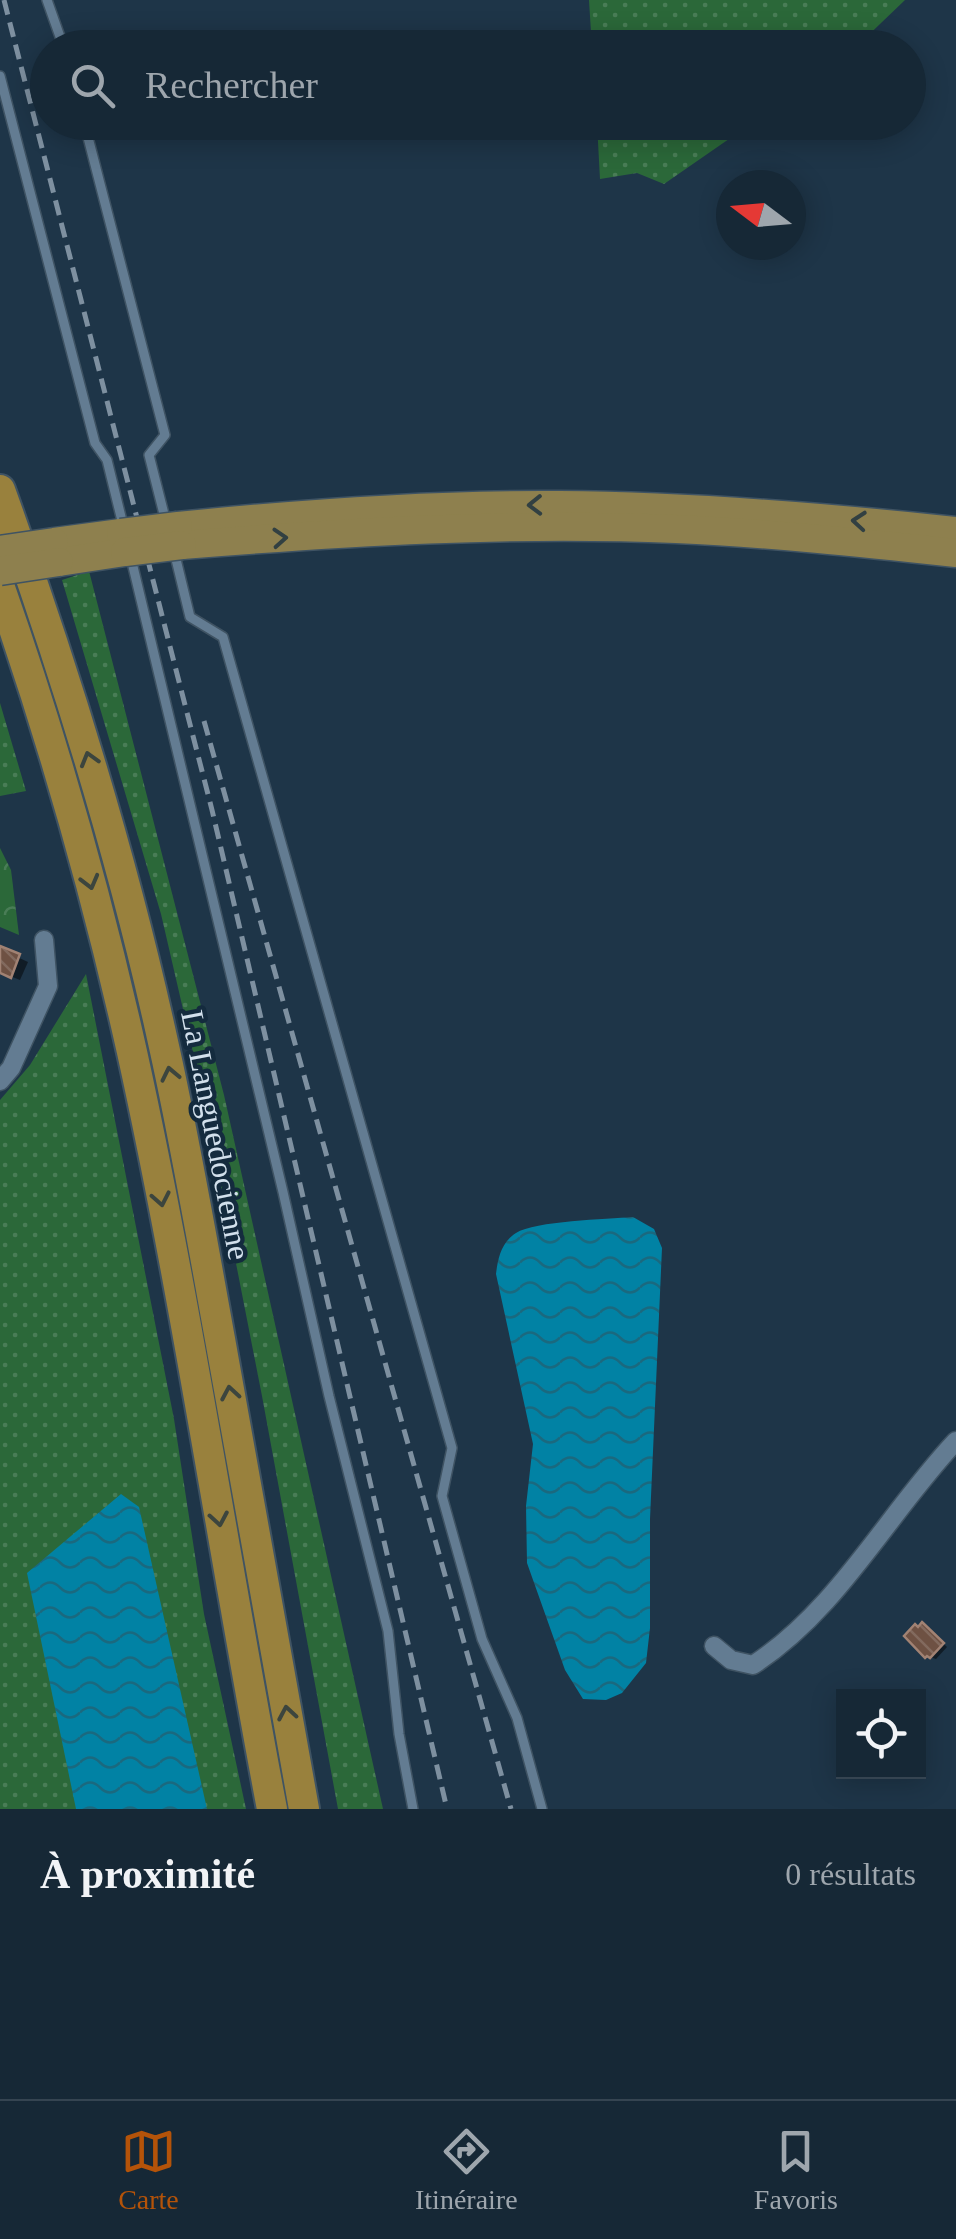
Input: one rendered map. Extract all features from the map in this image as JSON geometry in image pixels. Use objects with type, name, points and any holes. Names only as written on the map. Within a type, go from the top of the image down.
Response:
[{"type":"highway","name":"La Languedocienne","points":[[0,490],[86,750],[163,1040],[304,1809]]},
{"type":"highway","points":[[180,536],[278,516],[560,505],[853,520],[956,531]]},
{"type":"highway","points":[[0,571],[56,552],[180,536],[422,529],[676,529],[956,554]]},
{"type":"highway","points":[[0,550],[56,552]]},
{"type":"highway","name":"La Languedocienne","points":[[0,588],[68,803],[131,1050],[272,1809]]},
{"type":"street","points":[[0,1081],[11,1068],[48,986],[44,940]]},
{"type":"street","points":[[714,1646],[732,1660],[754,1665],[778,1649],[841,1584],[956,1441]]},
{"type":"lane","points":[[46,0],[57,30]]},
{"type":"lane","points":[[0,76],[94,443],[106,460],[116,496],[388,1631],[399,1734],[413,1809]]},
{"type":"lane","points":[[89,140],[165,436],[149,454],[190,618],[222,637],[452,1448],[442,1496],[482,1639],[518,1718],[542,1809]]},
{"type":"green space","points":[[589,0],[905,0],[874,30],[591,30]]},
{"type":"green space","points":[[598,140],[727,140],[664,184],[637,173],[600,179]]},
{"type":"green space","points":[[89,571],[224,1095],[383,1809],[338,1809],[204,1100],[161,914],[62,580]]},
{"type":"green space","points":[[0,703],[26,791],[0,796]]},
{"type":"green space","points":[[0,848],[11,870],[19,935],[0,927]]},
{"type":"green space","points":[[86,974],[174,1419],[204,1614],[246,1809],[0,1809],[0,1100],[30,1065]]},
{"type":"water","points":[[633,1217],[654,1229],[662,1248],[650,1519],[650,1628],[646,1663],[622,1693],[606,1700],[583,1699],[565,1670],[527,1563],[526,1506],[533,1444],[496,1274],[504,1246],[525,1229]]},
{"type":"water","points":[[121,1494],[139,1507],[207,1809],[76,1809],[27,1573]]},
{"type":"building","points":[[0,946],[20,954],[11,978],[0,973]]},
{"type":"building","points":[[922,1622],[944,1643],[930,1658],[925,1658],[904,1636]]},
{"type":"railway","points":[[4,0],[30,101]]},
{"type":"railway","points":[[40,140],[212,810],[447,1809]]},
{"type":"railway","points":[[204,721],[511,1809]]}]
